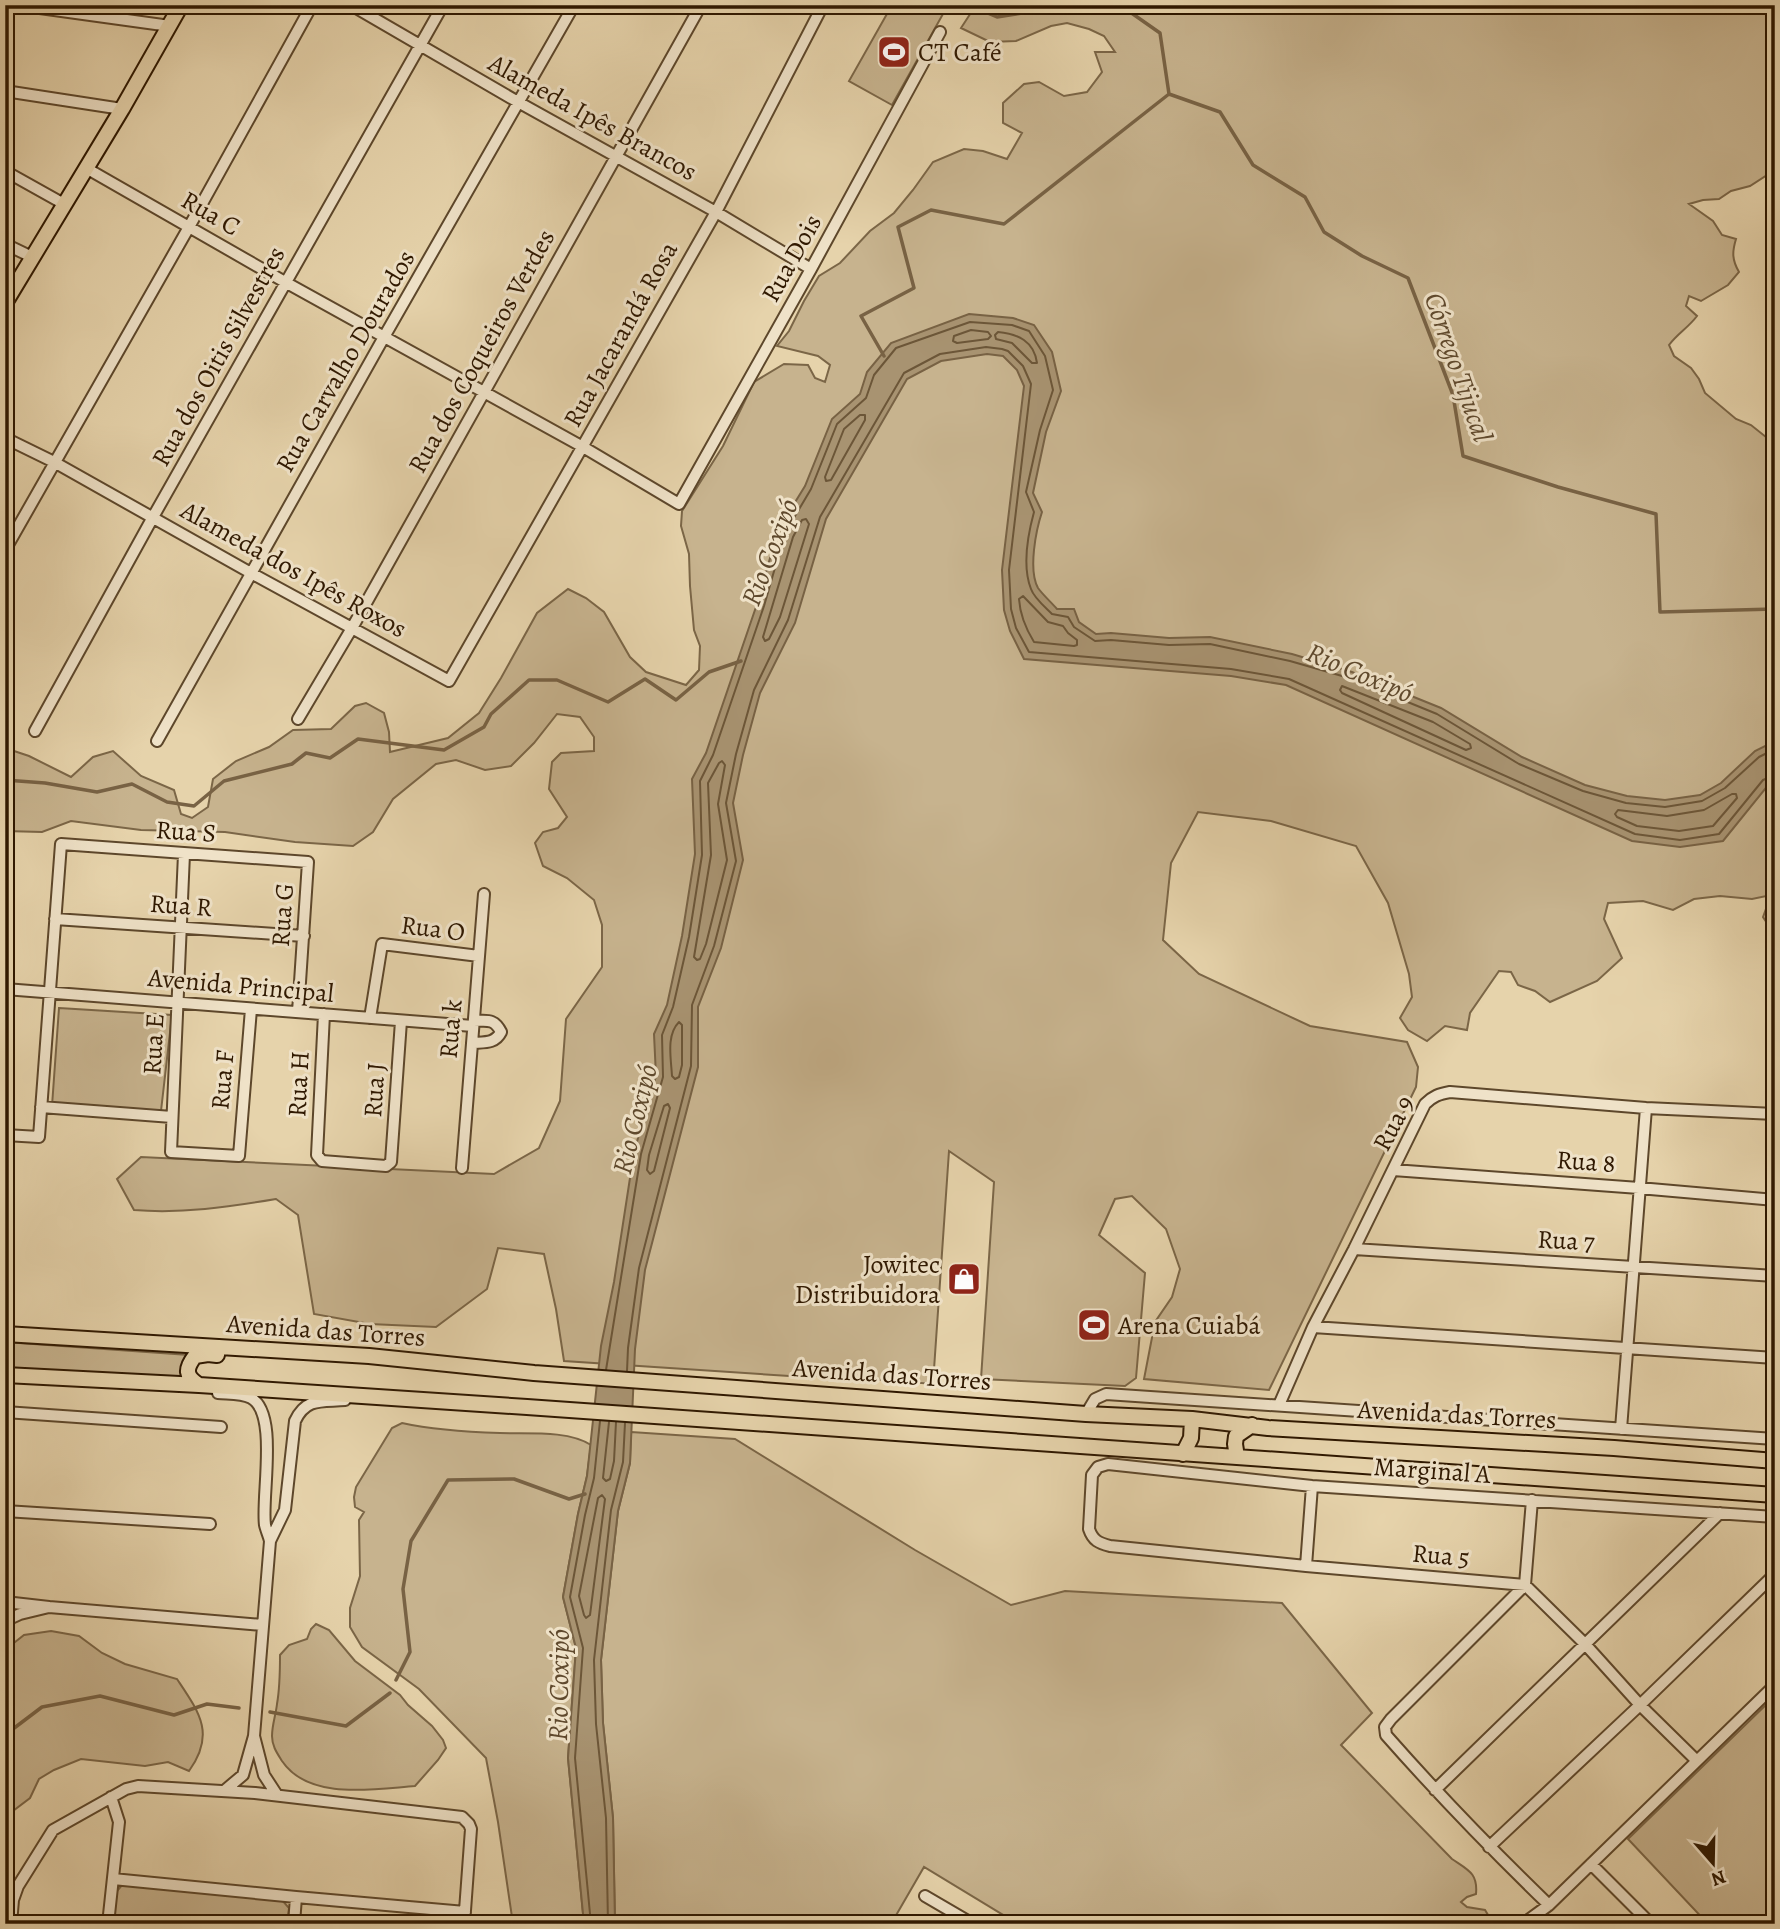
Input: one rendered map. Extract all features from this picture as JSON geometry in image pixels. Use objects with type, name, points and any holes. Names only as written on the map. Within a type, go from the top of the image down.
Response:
[{"type":"main road","points":[[5,303],[181,5]]},
{"type":"main road","name":"Avenida das Torres","points":[[5,1334],[369,1356],[534,1373],[1086,1414],[1192,1419],[1268,1428],[1614,1448],[1775,1461]]},
{"type":"main road","points":[[199,1385],[191,1380],[188,1374],[189,1364],[195,1356],[208,1354],[302,1360],[369,1356]]},
{"type":"main road","points":[[5,1375],[527,1407],[1775,1495]]},
{"type":"main road","points":[[1183,1454],[1192,1432],[1192,1419]]},
{"type":"main road","points":[[1237,1457],[1236,1436],[1252,1425]]},
{"type":"street","points":[[18,5],[170,26]]},
{"type":"street","points":[[5,550],[312,5]]},
{"type":"street","name":"Alameda Ipês Brancos","points":[[351,5],[716,212],[811,269]]},
{"type":"street","name":"Rua dos Oitis Silvestres","points":[[35,731],[443,5]]},
{"type":"street","name":"Rua Carvalho Dourados","points":[[157,741],[574,5]]},
{"type":"street","name":"Rua dos Coqueiros Verdes","points":[[298,719],[352,628],[701,5]]},
{"type":"street","name":"Rua Jacarandá Rosa","points":[[449,681],[716,212],[823,5]]},
{"type":"street","name":"Rua Dois","points":[[679,504],[940,32]]},
{"type":"street","points":[[5,91],[122,108]]},
{"type":"street","name":"Rua C","points":[[86,168],[583,447],[679,504]]},
{"type":"street","points":[[5,171],[64,204]]},
{"type":"street","points":[[5,244],[32,257]]},
{"type":"street","name":"Alameda dos Ipês Roxos","points":[[5,438],[54,462],[449,681]]},
{"type":"street","name":"Rua S","points":[[55,919],[61,844],[308,862]]},
{"type":"street","name":"Rua E","points":[[171,1152],[184,854]]},
{"type":"street","name":"Rua G","points":[[299,1012],[308,862]]},
{"type":"street","name":"Rua k","points":[[462,1168],[484,894]]},
{"type":"street","points":[[5,1135],[39,1137],[55,919]]},
{"type":"street","name":"Rua R","points":[[55,919],[303,936]]},
{"type":"street","name":"Rua O","points":[[370,1018],[382,944],[479,956]]},
{"type":"street","name":"Avenida Principal","points":[[5,989],[401,1021],[473,1024]]},
{"type":"street","name":"Rua F","points":[[171,1152],[239,1156],[251,1009]]},
{"type":"street","name":"Rua H","points":[[324,1014],[317,1156],[322,1161],[386,1166],[391,1163]]},
{"type":"street","name":"Rua J","points":[[391,1163],[401,1021]]},
{"type":"street","points":[[472,1043],[491,1041],[497,1038],[500,1032],[493,1021],[473,1024]]},
{"type":"street","name":"Rua 9","points":[[1279,1405],[1313,1327],[1425,1104],[1431,1098],[1450,1092],[1646,1108],[1775,1114]]},
{"type":"street","points":[[41,1107],[172,1117]]},
{"type":"street","points":[[1621,1429],[1646,1108]]},
{"type":"street","name":"Rua 8","points":[[1393,1170],[1775,1200]]},
{"type":"street","name":"Rua 7","points":[[1354,1249],[1775,1276]]},
{"type":"street","points":[[1313,1327],[1775,1358]]},
{"type":"street","points":[[199,1385],[216,1393],[248,1396],[261,1408],[267,1436],[265,1526],[270,1541]]},
{"type":"street","points":[[1086,1414],[1096,1399],[1106,1394],[1775,1439]]},
{"type":"street","points":[[224,1791],[243,1775],[254,1736],[270,1541],[285,1510],[296,1417],[308,1404],[316,1402],[376,1397]]},
{"type":"street","points":[[5,1412],[221,1427]]},
{"type":"street","name":"Marginal A","points":[[1110,1546],[1097,1542],[1089,1530],[1092,1475],[1098,1467],[1108,1464],[1312,1486],[1775,1517]]},
{"type":"street","points":[[1306,1566],[1312,1486]]},
{"type":"street","points":[[1532,1500],[1525,1585],[1385,1727],[1386,1735],[1434,1790],[1549,1905]]},
{"type":"street","points":[[5,1511],[210,1524]]},
{"type":"street","points":[[1434,1790],[1720,1513]]},
{"type":"street","name":"Rua 5","points":[[1110,1546],[1525,1585]]},
{"type":"street","points":[[1489,1847],[1775,1574]]},
{"type":"street","points":[[1525,1585],[1696,1760]]},
{"type":"street","points":[[5,1604],[263,1625]]},
{"type":"street","points":[[5,1604],[9,1612],[6,1621]]},
{"type":"street","points":[[6,1621],[20,1614],[49,1607]]},
{"type":"street","points":[[1523,1924],[1549,1905],[1775,1685]]},
{"type":"street","points":[[254,1736],[264,1775],[278,1795]]},
{"type":"street","points":[[12,1924],[13,1900],[18,1886],[53,1830],[126,1789],[138,1786],[278,1795],[462,1817],[471,1829],[464,1924]]},
{"type":"street","points":[[108,1924],[119,1822],[111,1797]]},
{"type":"street","points":[[1591,1864],[1651,1924]]},
{"type":"street","points":[[113,1879],[465,1912]]},
{"type":"street","points":[[925,1896],[973,1924]]},
{"type":"street","points":[[293,1924],[296,1897]]},
{"type":"shaded area","name":"CT Café","points":[[892,5],[948,5],[892,105],[849,81]]},
{"type":"shaded area","points":[[976,5],[1771,5],[1775,12],[1775,164],[1767,175],[1750,186],[1731,191],[1719,199],[1689,204],[1713,221],[1722,235],[1736,239],[1733,256],[1739,272],[1728,285],[1701,301],[1689,296],[1686,306],[1697,316],[1669,345],[1674,356],[1691,368],[1705,393],[1736,419],[1751,425],[1766,437],[1770,450],[1775,451],[1775,935],[1763,917],[1771,895],[1752,899],[1720,896],[1694,899],[1673,910],[1643,901],[1608,903],[1604,919],[1622,958],[1597,981],[1550,1002],[1535,991],[1518,985],[1511,972],[1499,971],[1470,1013],[1467,1030],[1445,1026],[1427,1041],[1408,1030],[1400,1018],[1412,997],[1409,974],[1388,903],[1356,846],[1271,821],[1198,812],[1171,863],[1163,940],[1199,974],[1310,1026],[1407,1042],[1418,1067],[1416,1087],[1269,1390],[1144,1379],[1155,1322],[1172,1297],[1180,1269],[1166,1229],[1132,1196],[1115,1199],[1099,1235],[1145,1273],[1136,1378],[1125,1386],[981,1379],[994,1182],[949,1151],[933,1384],[564,1361],[544,1254],[498,1248],[487,1289],[436,1327],[370,1324],[314,1314],[298,1215],[276,1199],[187,1210],[134,1210],[117,1179],[141,1157],[494,1174],[539,1148],[560,1101],[566,1019],[602,967],[602,925],[594,900],[567,878],[543,866],[535,843],[543,832],[558,828],[567,817],[549,789],[552,762],[561,753],[594,751],[594,737],[580,717],[557,714],[511,766],[485,770],[456,760],[436,764],[393,799],[373,832],[353,846],[295,842],[225,832],[141,830],[71,821],[42,832],[5,831],[5,702],[8,749],[29,756],[71,777],[93,757],[113,751],[141,776],[174,790],[181,814],[192,818],[208,807],[213,779],[236,761],[269,747],[293,730],[331,729],[355,706],[366,703],[384,713],[390,752],[448,738],[479,713],[537,613],[568,589],[586,598],[604,612],[630,657],[646,672],[686,685],[699,670],[700,646],[694,630],[689,554],[681,526],[682,511],[723,446],[754,382],[784,364],[808,365],[815,378],[825,382],[830,365],[818,356],[777,346],[789,331],[819,276],[840,263],[870,231],[894,213],[933,162],[964,149],[983,151],[1007,159],[1022,133],[1003,123],[1003,103],[1024,84],[1039,82],[1064,96],[1087,92],[1102,72],[1095,52],[1115,52],[1104,36],[1067,23],[1051,26],[1016,41],[990,42],[961,28]]},
{"type":"shaded area","points":[[59,1008],[172,1015],[161,1111],[52,1106]]},
{"type":"shaded area","points":[[5,1342],[189,1355],[181,1379],[5,1368]]},
{"type":"shaded area","points":[[402,1423],[463,1431],[559,1435],[591,1445],[563,1597],[576,1648],[568,1758],[584,1924],[513,1924],[486,1758],[419,1689],[362,1647],[350,1627],[350,1608],[360,1576],[359,1520],[364,1512],[355,1507],[356,1487],[392,1428]]},
{"type":"shaded area","points":[[631,1432],[735,1439],[915,1550],[1011,1605],[1065,1591],[1282,1603],[1372,1713],[1341,1745],[1452,1859],[1471,1873],[1476,1894],[1461,1902],[1467,1907],[1485,1910],[1491,1920],[1490,1924],[1018,1924],[924,1867],[891,1924],[615,1924],[613,1818],[603,1723],[601,1660],[618,1511],[630,1463]]},
{"type":"shaded area","points":[[316,1624],[329,1630],[355,1661],[400,1695],[443,1740],[446,1748],[415,1786],[362,1790],[325,1787],[294,1774],[278,1755],[272,1736],[279,1691],[280,1655],[289,1645],[307,1639]]},
{"type":"shaded area","points":[[51,1631],[79,1636],[102,1653],[125,1664],[177,1679],[198,1713],[203,1734],[202,1746],[189,1771],[168,1762],[145,1766],[81,1759],[39,1779],[30,1798],[5,1817],[5,1650],[24,1635]]},
{"type":"shaded area","points":[[1775,1696],[1775,1924],[1708,1924],[1628,1839]]},
{"type":"shaded area","points":[[122,1885],[282,1900],[289,1908],[287,1924],[113,1924],[117,1891]]},
{"type":"water","name":"Rio Coxipó","points":[[969,314],[1013,318],[1034,325],[1052,352],[1061,391],[1046,432],[1033,493],[1042,512],[1035,539],[1035,580],[1038,588],[1057,609],[1074,609],[1079,622],[1096,634],[1210,637],[1292,654],[1352,672],[1441,708],[1522,757],[1585,785],[1627,796],[1665,800],[1700,795],[1721,783],[1755,751],[1775,741],[1775,781],[1769,784],[1723,841],[1680,847],[1632,841],[1286,685],[1231,676],[1024,659],[1010,631],[1004,610],[1002,570],[1024,386],[1017,370],[1003,356],[987,354],[941,361],[907,379],[826,519],[795,623],[760,693],[743,755],[733,803],[743,860],[721,948],[698,1007],[698,1067],[645,1270],[635,1349],[630,1463],[618,1511],[601,1660],[603,1723],[613,1818],[615,1924],[584,1924],[568,1758],[576,1648],[563,1597],[587,1476],[601,1346],[634,1152],[656,1076],[654,1034],[667,1005],[682,936],[695,854],[692,779],[706,753],[757,604],[778,530],[805,486],[832,419],[860,394],[867,372],[891,343]]},
{"type":"waterway","name":"Córrego Tijucal","points":[[969,5],[997,17],[1073,5]]},
{"type":"waterway","name":"Córrego Tijucal","points":[[1120,5],[1160,33],[1169,94],[1220,112],[1253,165],[1305,197],[1324,232],[1362,256],[1408,278],[1453,395],[1463,456],[1558,487],[1656,514],[1660,612],[1775,609]]},
{"type":"waterway","name":"Córrego Tijucal","points":[[884,356],[861,316],[914,288],[898,227],[931,210],[1004,224],[1169,94]]},
{"type":"waterway","points":[[5,780],[45,783],[97,792],[132,784],[167,802],[194,806],[224,781],[292,764],[306,753],[330,758],[358,739],[444,750],[484,727],[491,714],[529,680],[557,680],[608,702],[645,679],[676,700],[709,672],[741,661]]},
{"type":"waterway","points":[[396,1680],[410,1652],[403,1589],[411,1541],[448,1480],[514,1479],[569,1499],[585,1494]]},
{"type":"waterway","points":[[270,1712],[346,1726],[390,1693]]},
{"type":"waterway","points":[[5,1735],[42,1707],[100,1696],[174,1715],[207,1704],[239,1708]]},
{"type":"place","name":"CT Café","points":[[894,52]]},
{"type":"place","name":"Jowitec Distribuidora","points":[[964,1279]]},
{"type":"place","name":"Arena Cuiabá","points":[[1094,1325]]}]
